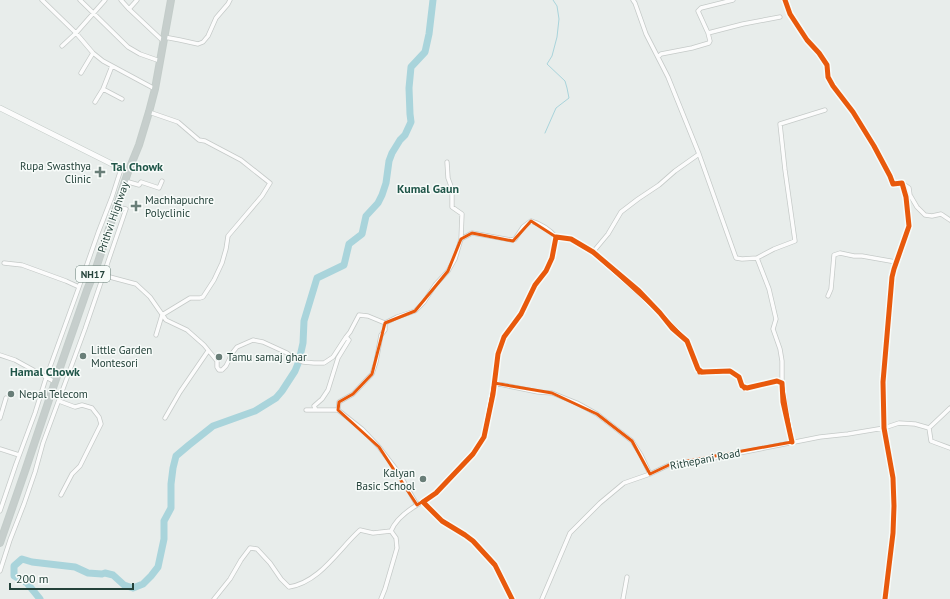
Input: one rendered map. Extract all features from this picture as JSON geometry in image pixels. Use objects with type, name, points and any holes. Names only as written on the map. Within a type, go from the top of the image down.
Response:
[{"type":"highway","name":"Prithvi Highway","points":[[0,543],[128,172],[139,145],[155,89],[171,0]]},
{"type":"main road","points":[[0,108],[128,172]]},
{"type":"street","points":[[42,0],[103,61],[155,89]]},
{"type":"street","points":[[80,0],[128,47],[140,54],[160,61]]},
{"type":"street","points":[[62,46],[76,33],[105,0]]},
{"type":"street","points":[[121,0],[128,9],[163,39],[180,40],[198,44],[204,42],[216,18],[230,0]]},
{"type":"street","points":[[128,9],[137,0]]},
{"type":"street","points":[[633,0],[646,34],[668,77],[700,154],[736,258],[757,258],[774,249],[795,241],[780,124],[825,110]]},
{"type":"street","points":[[658,57],[661,54],[709,43],[710,40],[708,33],[698,11],[700,8],[733,0]]},
{"type":"street","points":[[785,0],[790,14],[826,65],[828,76],[833,86],[853,112],[874,146],[893,184],[902,183],[909,188],[910,195],[917,207],[925,215],[932,216],[941,214],[950,220]]},
{"type":"street","points":[[708,33],[780,17]]},
{"type":"street","points":[[81,73],[93,52]]},
{"type":"street","points":[[95,102],[103,89],[112,66]]},
{"type":"street","points":[[103,89],[122,99]]},
{"type":"street","points":[[149,112],[178,122],[200,140],[205,141],[241,160],[270,183],[262,196],[228,236],[222,263],[214,280],[203,297],[190,298],[162,315],[156,336]]},
{"type":"street","points":[[593,252],[608,234],[621,212],[659,185],[675,170],[700,154]]},
{"type":"street","points":[[96,268],[106,276],[136,284],[150,297],[166,320],[187,330],[208,351],[217,361],[219,370],[222,370],[226,366],[237,347],[253,340],[263,342],[302,362],[324,363],[333,357],[359,315],[368,316],[386,323],[397,317],[415,311],[424,302],[435,285],[448,271],[455,259],[461,239],[462,214],[452,207],[452,189],[448,178],[447,162]]},
{"type":"street","points":[[0,511],[121,169]]},
{"type":"street","points":[[125,181],[139,185],[141,182],[159,188],[162,181]]},
{"type":"street","points":[[885,599],[893,533],[894,506],[893,478],[884,428],[883,382],[892,277],[909,226],[906,197],[902,183]]},
{"type":"street","points":[[0,571],[126,209],[116,207]]},
{"type":"street","points":[[461,239],[472,233],[511,240],[515,239],[523,227],[531,220],[539,223],[556,237],[571,239],[593,252],[639,291],[672,328],[686,341],[698,369],[702,372],[730,371],[739,378],[742,386],[747,388],[777,381],[782,383]]},
{"type":"street","points":[[391,531],[397,522],[417,505],[436,493],[473,454],[484,437],[493,394],[498,354],[504,337],[521,314],[535,285],[546,270],[552,258],[556,237]]},
{"type":"street","points":[[828,296],[831,289],[834,255],[840,253],[896,262]]},
{"type":"street","points":[[757,258],[776,318],[773,330],[780,349],[782,360],[783,402],[792,442]]},
{"type":"street","points":[[4,263],[22,265],[79,287]]},
{"type":"street","points":[[338,410],[339,402],[353,394],[372,374],[381,336],[385,330],[386,323]]},
{"type":"street","points":[[316,410],[314,406],[322,399],[328,390],[338,358],[349,340],[346,337]]},
{"type":"street","points":[[165,418],[180,392],[208,351]]},
{"type":"street","points":[[0,355],[15,360],[55,382]]},
{"type":"street","points":[[494,383],[538,392],[552,393],[577,403],[597,414],[632,441],[650,474]]},
{"type":"street","points":[[0,418],[6,398]]},
{"type":"street","points":[[59,401],[75,407],[82,405],[92,408],[99,417],[101,424],[80,466],[72,474],[61,495]]},
{"type":"street","points":[[950,408],[929,428],[931,441],[950,448]]},
{"type":"street","points":[[306,410],[338,410],[362,429],[379,447],[399,473],[417,505]]},
{"type":"street","name":"Rithepani Road","points":[[542,599],[570,533],[600,503],[624,483],[650,474],[671,464],[705,460],[820,436],[848,434],[884,428],[899,423],[916,424],[929,428]]},
{"type":"street","points":[[0,449],[19,455]]},
{"type":"street","points":[[15,467],[25,471]]},
{"type":"street","points":[[423,502],[442,521],[473,541],[495,565],[512,599]]},
{"type":"street","points":[[214,599],[230,579],[250,548],[257,550],[289,587],[297,586],[313,577],[326,566],[350,538],[360,530],[373,533],[391,531]]},
{"type":"street","points":[[381,599],[397,548],[396,538],[391,531]]},
{"type":"street","points":[[623,599],[627,577]]},
{"type":"highlighted area","points":[[531,221],[556,237],[571,239],[593,252],[660,313],[687,341],[699,373],[730,371],[739,377],[744,389],[777,381],[782,383],[792,442],[671,464],[650,474],[632,441],[597,414],[552,393],[494,383],[484,437],[473,454],[436,493],[417,505],[379,447],[338,410],[339,402],[353,394],[372,374],[385,323],[415,311],[448,271],[461,239],[472,233],[513,241]]},
{"type":"waterway","points":[[40,599],[27,583],[14,576],[14,566],[22,559],[32,562],[75,567],[88,573],[105,573],[113,575],[124,585],[133,588],[143,584],[158,567],[164,539],[164,521],[171,508],[171,484],[176,456],[213,426],[255,411],[276,398],[282,391],[295,371],[299,361],[303,343],[304,321],[317,278],[344,265],[349,244],[362,234],[366,216],[378,203],[382,195],[392,153],[405,135],[411,122],[409,88],[411,67],[425,52],[429,34],[433,0]]},
{"type":"waterway","points":[[545,133],[556,108],[569,98],[565,81],[547,64],[552,56],[557,37],[559,19],[557,6],[553,0]]},
{"type":"cycle path","points":[[785,0],[790,14],[807,40],[819,53],[827,65],[828,77],[853,112],[874,146],[893,184],[902,183],[906,197],[909,226],[892,277],[883,382],[884,428],[893,478],[894,506],[893,533],[885,599]]},
{"type":"cycle path","points":[[512,599],[495,565],[473,541],[442,521],[423,502],[436,493],[473,454],[484,437],[493,394],[498,354],[504,337],[521,314],[535,285],[546,271],[552,258],[556,237],[571,239],[593,252],[639,291],[672,328],[687,341],[698,369],[702,372],[730,371],[739,377],[742,386],[747,388],[777,381],[782,383],[783,402],[792,442]]},
{"type":"place","name":"Rupa Swasthya Clinic","points":[[100,172]]},
{"type":"place","name":"Machhapuchre Polyclinic","points":[[136,206]]},
{"type":"place","name":"Little Garden Montesori","points":[[83,356]]},
{"type":"place","name":"Tamu samaj ghar","points":[[219,357]]},
{"type":"place","name":"Nepal Telecom","points":[[11,394]]},
{"type":"place","name":"Kalyan Basic School","points":[[423,479]]},
{"type":"district","name":"Tal Chowk","points":[[137,167]]},
{"type":"district","name":"Kumal Gaun","points":[[428,189]]},
{"type":"district","name":"Hamal Chowk","points":[[45,372]]}]
